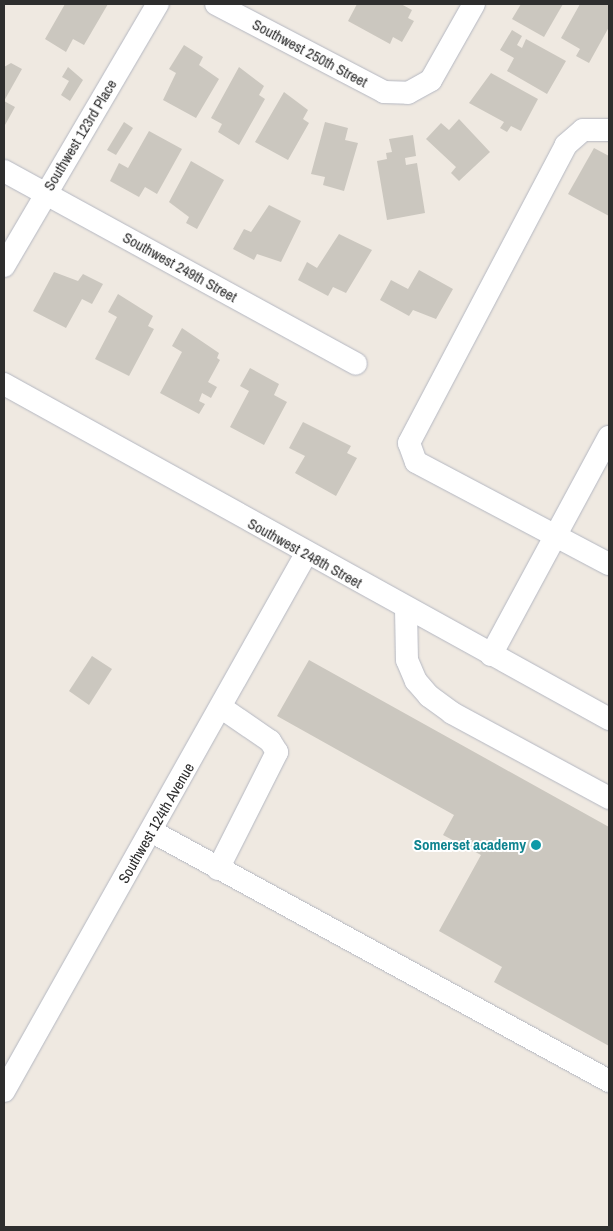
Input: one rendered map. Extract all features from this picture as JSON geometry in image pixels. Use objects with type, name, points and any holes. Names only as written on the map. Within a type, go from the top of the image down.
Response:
[{"type":"street","name":"Southwest 123rd Place","points":[[4,266],[158,4]]},
{"type":"street","name":"Southwest 250th Street","points":[[216,4],[384,92],[408,93],[431,80],[474,4]]},
{"type":"street","points":[[609,130],[583,130],[566,146],[409,443],[416,462],[609,564]]},
{"type":"street","name":"Southwest 249th Street","points":[[4,171],[356,364]]},
{"type":"street","name":"Southwest 248th Street","points":[[4,384],[306,554],[609,719]]},
{"type":"street","points":[[491,655],[609,437]]},
{"type":"street","name":"Southwest 124th Avenue","points":[[4,1091],[222,708],[306,554]]},
{"type":"street","points":[[406,609],[407,660],[416,681],[429,696],[452,713],[609,798]]},
{"type":"street","points":[[218,869],[277,752],[270,741],[222,708]]},
{"type":"street","points":[[151,831],[218,869],[608,1078]]},
{"type":"building","points":[[65,4],[108,4],[84,45],[73,39],[66,52],[45,39]]},
{"type":"building","points":[[357,4],[401,4],[412,10],[408,18],[414,21],[402,42],[393,37],[390,44],[348,21]]},
{"type":"building","points":[[521,4],[563,4],[544,37],[512,19]]},
{"type":"building","points":[[580,4],[609,4],[609,27],[589,63],[576,56],[580,49],[561,38]]},
{"type":"building","points":[[512,30],[522,36],[517,45],[522,48],[526,39],[566,61],[547,94],[507,71],[514,58],[500,50]]},
{"type":"building","points":[[184,45],[203,57],[199,65],[219,79],[196,118],[163,100],[176,73],[169,69]]},
{"type":"building","points":[[11,63],[22,69],[4,101],[4,67]]},
{"type":"building","points":[[68,67],[83,80],[70,101],[61,95],[69,81],[62,77]]},
{"type":"building","points":[[239,67],[264,86],[259,95],[265,99],[239,145],[218,132],[222,124],[211,118]]},
{"type":"building","points":[[491,73],[538,99],[521,131],[511,126],[507,132],[500,128],[504,122],[469,103]]},
{"type":"building","points":[[284,92],[308,110],[303,119],[309,123],[288,160],[255,142]]},
{"type":"building","points":[[4,101],[15,107],[5,125],[4,124]]},
{"type":"building","points":[[459,119],[490,152],[459,181],[451,173],[456,167],[426,139],[441,123],[449,130]]},
{"type":"building","points":[[124,122],[133,128],[116,155],[107,150]]},
{"type":"building","points":[[325,122],[348,128],[345,140],[358,143],[344,191],[323,185],[325,177],[311,174]]},
{"type":"building","points":[[149,131],[182,149],[157,194],[145,187],[139,197],[110,181],[119,163],[128,168]]},
{"type":"building","points":[[413,135],[416,156],[405,158],[406,165],[417,163],[425,213],[387,220],[377,161],[387,159],[386,153],[392,152],[389,139]]},
{"type":"building","points":[[594,148],[609,156],[609,216],[568,194]]},
{"type":"building","points":[[191,161],[224,180],[197,229],[186,223],[189,217],[169,202]]},
{"type":"building","points":[[269,205],[301,221],[281,262],[257,254],[254,260],[233,249],[244,229],[251,232]]},
{"type":"building","points":[[339,234],[372,250],[346,293],[333,287],[328,296],[298,280],[307,262],[317,268]]},
{"type":"building","points":[[419,270],[453,289],[436,319],[413,310],[409,316],[380,300],[391,280],[408,289]]},
{"type":"building","points":[[54,272],[78,281],[83,274],[103,284],[92,304],[82,299],[66,328],[33,311]]},
{"type":"building","points":[[118,294],[153,316],[148,326],[154,329],[129,376],[95,359],[117,317],[108,312]]},
{"type":"building","points":[[182,328],[219,353],[217,358],[220,360],[208,382],[217,387],[211,398],[202,393],[199,401],[205,404],[199,414],[160,393],[182,352],[172,346]]},
{"type":"building","points":[[250,368],[279,384],[274,395],[287,402],[264,445],[230,427],[249,391],[240,386]]},
{"type":"building","points":[[303,422],[351,446],[347,453],[357,458],[336,496],[295,473],[305,456],[289,448]]},
{"type":"building","points":[[92,656],[112,669],[89,705],[69,691]]},
{"type":"building","name":"Somerset academy","points":[[309,660],[609,827],[609,1046],[494,982],[502,967],[439,931],[481,855],[443,835],[454,815],[277,716]]},
{"type":"place","name":"Somerset academy","points":[[536,845]]}]
